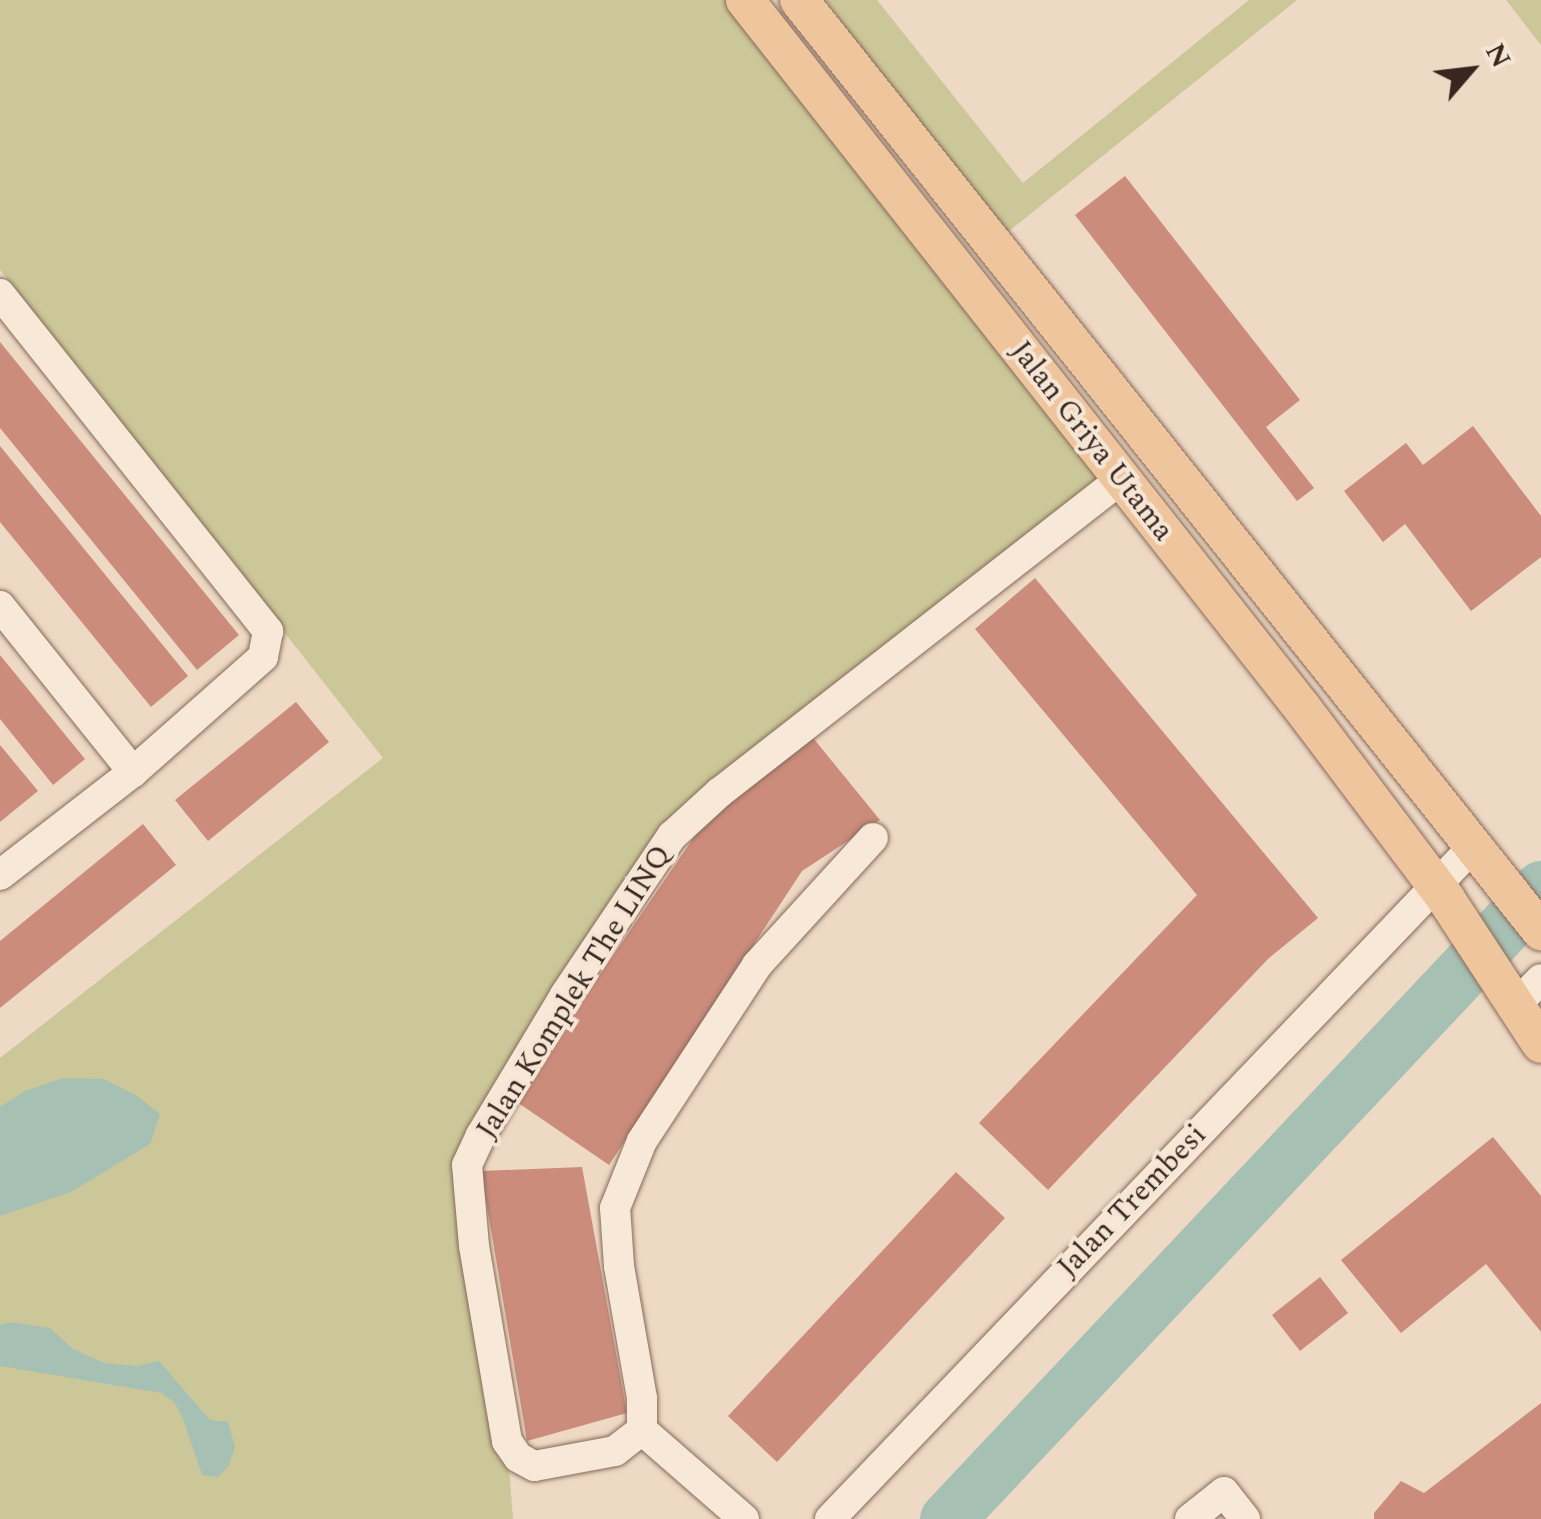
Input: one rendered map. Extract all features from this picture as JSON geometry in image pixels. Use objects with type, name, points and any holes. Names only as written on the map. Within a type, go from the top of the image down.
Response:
[{"type":"main road","name":"Jalan Griya Utama","points":[[745,0],[1440,892],[1541,1044]]},
{"type":"main road","name":"Jalan Griya Utama","points":[[800,0],[1541,931]]},
{"type":"street","points":[[0,294],[268,630],[263,658],[133,772],[0,875]]},
{"type":"street","name":"Jalan Komplek The LINQ","points":[[642,1430],[615,1451],[534,1466],[518,1457],[507,1441],[474,1246],[467,1164],[565,996],[672,836],[719,793],[1121,479]]},
{"type":"street","points":[[0,606],[133,772]]},
{"type":"street","points":[[744,1519],[642,1430],[615,1208],[642,1141],[757,965],[874,838]]},
{"type":"street","points":[[1440,892],[1476,853]]},
{"type":"street","name":"Jalan Trembesi","points":[[830,1519],[1440,892]]},
{"type":"street","points":[[1508,996],[1541,979]]},
{"type":"street","points":[[1190,1519],[1224,1492],[1245,1519]]},
{"type":"shaded area","points":[[0,0],[744,0],[1121,479],[705,805],[467,1165],[507,1441],[513,1519],[0,1519],[0,1058],[383,758],[0,270]]},
{"type":"shaded area","points":[[825,0],[877,0],[1023,183],[1249,0],[1297,0],[1004,235]]},
{"type":"shaded area","points":[[1506,0],[1541,0],[1541,45]]},
{"type":"shaded area","points":[[63,1078],[104,1079],[136,1095],[160,1114],[150,1144],[71,1192],[0,1216],[0,1107],[25,1091]]},
{"type":"shaded area","points":[[11,1322],[50,1328],[73,1349],[104,1363],[135,1366],[159,1361],[210,1420],[228,1422],[235,1447],[228,1467],[218,1477],[202,1475],[183,1419],[174,1402],[161,1393],[0,1366],[0,1325]]},
{"type":"building","points":[[1125,176],[1300,400],[1266,427],[1314,488],[1297,501],[1075,215]]},
{"type":"building","points":[[0,342],[239,635],[197,670],[0,428]]},
{"type":"building","points":[[1473,426],[1541,516],[1541,557],[1471,611],[1405,524],[1383,542],[1344,491],[1406,443],[1423,465]]},
{"type":"building","points":[[0,446],[188,676],[151,707],[0,522]]},
{"type":"building","points":[[1035,578],[1318,918],[1268,959],[1048,1190],[979,1123],[1197,895],[975,629]]},
{"type":"building","points":[[0,655],[85,759],[53,785],[0,719]]},
{"type":"building","points":[[296,702],[329,742],[208,841],[175,800]]},
{"type":"building","points":[[809,733],[880,820],[802,871],[609,1165],[514,1100],[714,808]]},
{"type":"building","points":[[0,745],[38,791],[0,822]]},
{"type":"building","points":[[143,824],[176,865],[0,1008],[0,941]]},
{"type":"building","points":[[1493,1137],[1541,1196],[1541,1332],[1486,1264],[1401,1333],[1341,1260]]},
{"type":"building","points":[[582,1167],[627,1413],[527,1441],[481,1171]]},
{"type":"building","points":[[956,1172],[1005,1218],[777,1462],[728,1416]]},
{"type":"building","points":[[1320,1277],[1348,1313],[1300,1351],[1272,1315]]},
{"type":"building","points":[[1541,1403],[1541,1519],[1374,1519],[1374,1513],[1401,1481],[1424,1493]]},
{"type":"waterway","points":[[947,1519],[1541,888]]}]
